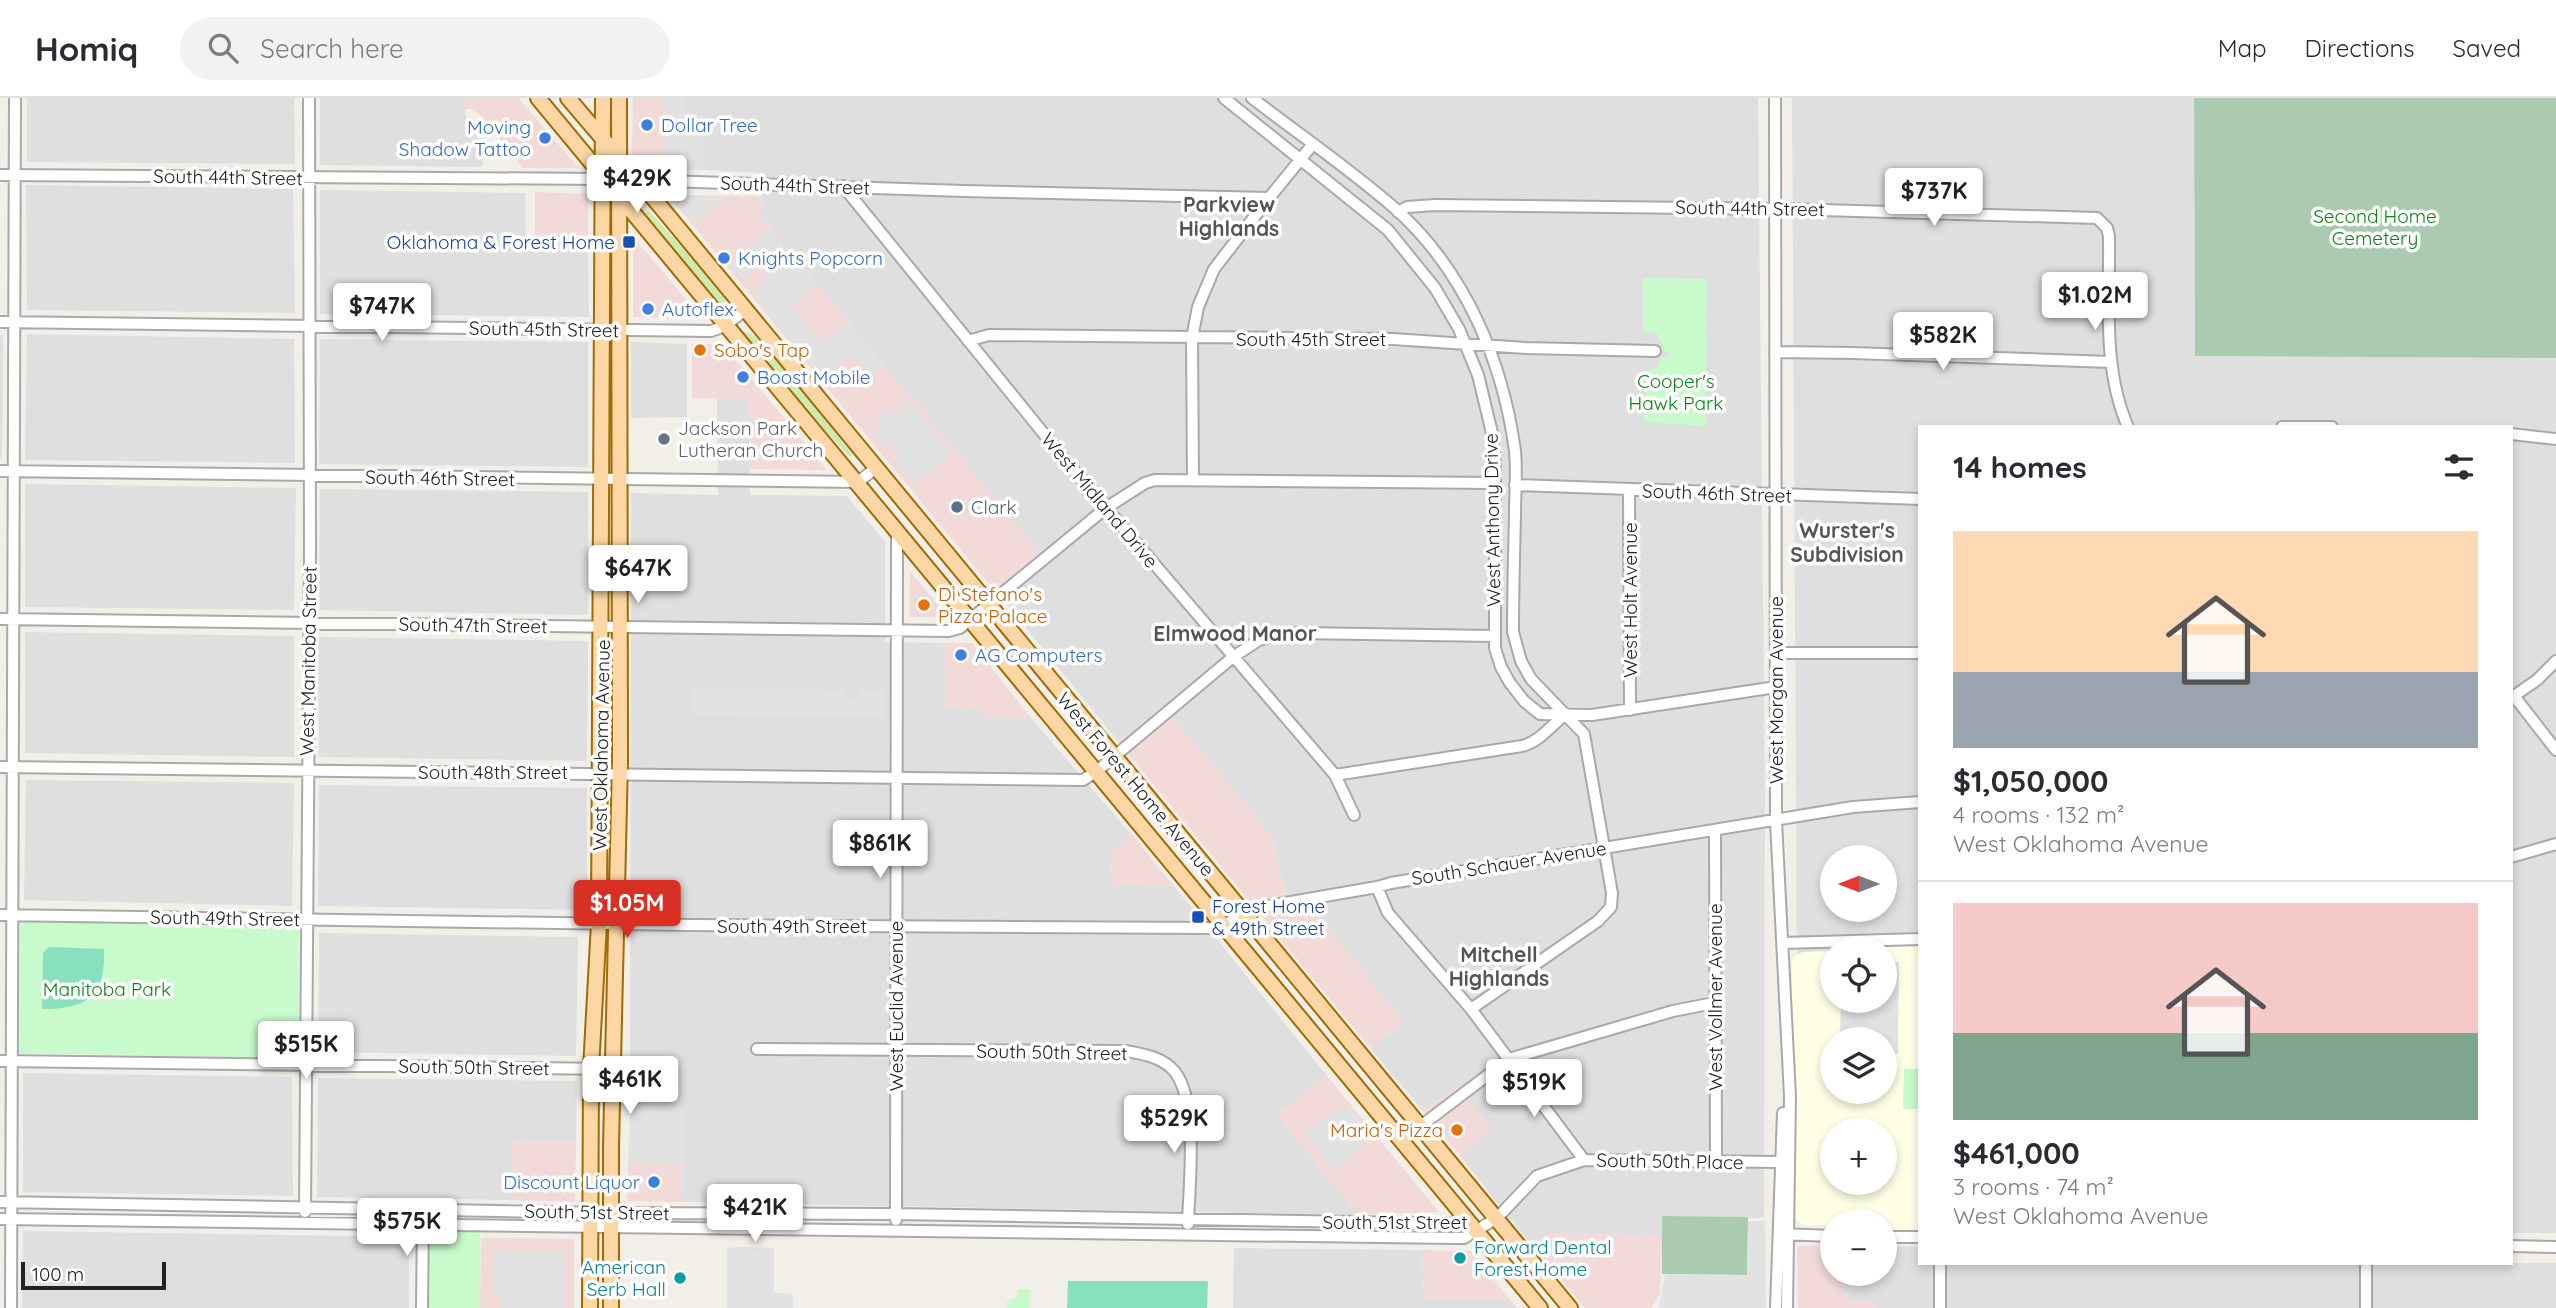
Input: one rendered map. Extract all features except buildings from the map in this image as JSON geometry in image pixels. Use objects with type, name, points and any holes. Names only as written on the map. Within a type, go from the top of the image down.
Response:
[{"type":"main road","name":"West Forest Home Avenue","points":[[538,98],[612,180],[619,195],[725,326],[897,530],[980,612],[1106,764],[1223,925],[1540,1308]]},
{"type":"main road","name":"West Forest Home Avenue","points":[[568,98],[876,468],[980,612],[1106,764],[1245,914],[1570,1308]]},
{"type":"main road","name":"West Oklahoma Avenue","points":[[603,98],[604,139],[612,180]]},
{"type":"main road","name":"West Oklahoma Avenue","points":[[590,1308],[591,1069],[599,923],[601,773],[603,331],[612,180],[619,158],[619,98]]},
{"type":"main road","name":"West Oklahoma Avenue","points":[[611,1308],[611,1146],[620,774],[619,195]]},
{"type":"main road","points":[[620,236],[631,227],[645,227]]},
{"type":"main road","points":[[591,1092],[603,1142],[611,1146]]},
{"type":"street","points":[[11,1308],[16,98]]},
{"type":"street","name":"West Manitoba Street","points":[[305,1223],[310,475],[309,98]]},
{"type":"street","name":"West Anthony Drive","points":[[1224,98],[1396,238],[1435,288],[1465,343],[1478,375],[1490,419],[1495,483],[1493,636],[1501,667],[1524,701],[1541,713],[1566,714]]},
{"type":"street","name":"West Anthony Drive","points":[[1252,98],[1398,212],[1424,239],[1473,312],[1488,345],[1509,416],[1515,452],[1514,640],[1526,672],[1584,734],[1612,893],[1611,907],[1598,920],[1471,1009]]},
{"type":"street","name":"West Morgan Avenue","points":[[1775,98],[1776,821],[1790,1096],[1783,1234],[1776,1308]]},
{"type":"street","points":[[1193,479],[1192,338],[1203,292],[1214,269],[1313,144]]},
{"type":"street","name":"South 44th Street","points":[[0,175],[638,180],[1269,198]]},
{"type":"street","name":"West Midland Drive","points":[[843,186],[1106,508],[1335,775],[1354,815]]},
{"type":"street","name":"South 44th Street","points":[[1398,212],[1407,207],[1435,205],[2089,216],[2102,221],[2109,236],[2111,362]]},
{"type":"street","points":[[725,326],[746,309]]},
{"type":"street","name":"South 45th Street","points":[[0,322],[603,331],[711,331],[725,326]]},
{"type":"street","name":"South 45th Street","points":[[968,341],[989,335],[1394,339],[1526,348],[1655,351]]},
{"type":"street","points":[[1775,352],[2111,362],[2119,402],[2127,425]]},
{"type":"street","points":[[2513,434],[2556,439]]},
{"type":"street","points":[[858,482],[876,468]]},
{"type":"street","name":"South 46th Street","points":[[0,471],[858,482]]},
{"type":"street","points":[[980,612],[1106,508],[1145,483],[1193,479],[1495,483]]},
{"type":"street","name":"South 46th Street","points":[[1515,485],[1918,499]]},
{"type":"street","name":"West Holt Avenue","points":[[1629,490],[1630,710]]},
{"type":"street","name":"West Euclid Avenue","points":[[896,1230],[897,530]]},
{"type":"street","name":"South 47th Street","points":[[0,619],[949,631],[960,628],[980,612]]},
{"type":"street","points":[[1106,764],[1233,657],[1259,640],[1284,633],[1493,636]]},
{"type":"street","points":[[1777,653],[1918,653]]},
{"type":"street","points":[[2556,661],[2537,680],[2513,697],[2556,750]]},
{"type":"street","points":[[1335,775],[1533,743],[1566,714],[1592,715],[1776,687]]},
{"type":"street","name":"South 48th Street","points":[[0,767],[1083,780],[1106,764]]},
{"type":"street","points":[[1776,821],[1853,807],[1918,802]]},
{"type":"street","name":"South Schauer Avenue","points":[[1245,914],[1262,907],[1391,883],[1776,821]]},
{"type":"street","name":"West Vollmer Avenue","points":[[1715,831],[1716,1162]]},
{"type":"street","points":[[2513,856],[2556,844]]},
{"type":"street","points":[[1377,887],[1388,913],[1471,1009],[1584,1160]]},
{"type":"street","name":"South 49th Street","points":[[0,915],[616,924],[1211,928],[1245,914]]},
{"type":"street","points":[[1783,943],[1918,939]]},
{"type":"street","points":[[1401,1141],[1510,1059],[1673,1012],[1714,1003]]},
{"type":"street","name":"South 50th Street","points":[[757,1049],[1126,1051],[1155,1057],[1174,1072],[1186,1096],[1190,1121],[1188,1220]]},
{"type":"street","name":"South 50th Street","points":[[0,1061],[613,1069]]},
{"type":"street","name":"West Morgan Avenue","points":[[1787,1072],[1783,1096],[1781,1162],[1787,1308]]},
{"type":"street","name":"South 50th Place","points":[[1497,1218],[1537,1176],[1584,1160],[1781,1162]]},
{"type":"street","name":"South 51st Street","points":[[0,1202],[423,1209],[611,1220],[896,1230],[1452,1238],[1464,1238],[1474,1228],[1497,1218]]},
{"type":"street","points":[[422,1308],[423,1209]]},
{"type":"street","name":"South 51st Street","points":[[611,1220],[896,1214],[1474,1228]]},
{"type":"street","name":"South 51st Street","points":[[0,1219],[423,1225],[590,1219]]},
{"type":"street","points":[[1188,1220],[1188,1234]]},
{"type":"street","points":[[1783,1234],[1820,1236]]},
{"type":"street","points":[[1897,1237],[1918,1237]]},
{"type":"street","points":[[2513,1246],[2556,1247]]},
{"type":"street","points":[[1940,1265],[1940,1308]]},
{"type":"street","points":[[2366,1265],[2366,1308]]},
{"type":"shaded area","points":[[27,98],[294,98],[295,164],[27,162]]},
{"type":"shaded area","points":[[320,98],[463,98],[466,116],[482,144],[483,167],[320,165]]},
{"type":"shaded area","points":[[463,98],[518,98],[579,168],[523,168],[482,117],[471,109],[464,109]]},
{"type":"shaded area","points":[[633,98],[685,98],[685,114],[704,114],[704,170],[648,169],[632,154]]},
{"type":"shaded area","points":[[663,98],[685,98],[685,114],[704,114],[704,170],[670,170],[670,162],[663,162]]},
{"type":"shaded area","points":[[685,98],[1758,98],[1765,797],[1764,1218],[1663,1216],[1662,1236],[1549,1233],[1532,1246],[1461,1157],[1491,1129],[1457,1088],[1422,1110],[1371,1049],[1404,1022],[1286,896],[1271,835],[1163,706],[1118,741],[995,590],[1041,556],[761,216],[762,173],[704,170],[704,115],[685,114]]},
{"type":"shaded area","points":[[1792,98],[2194,98],[2195,356],[2556,358],[2556,1233],[2513,1233],[2513,425],[1918,425],[1918,946],[1897,947],[1897,936],[1820,936],[1820,952],[1797,954]]},
{"type":"shaded area","points":[[26,185],[293,189],[295,313],[27,310]]},
{"type":"shaded area","points":[[320,190],[525,193],[526,249],[588,250],[589,317],[320,314]]},
{"type":"shaded area","points":[[535,192],[588,194],[588,250],[535,249]]},
{"type":"shaded area","points":[[668,195],[761,196],[761,216],[1042,555],[1004,586],[994,590]]},
{"type":"shaded area","points":[[727,197],[694,223],[673,198]]},
{"type":"shaded area","points":[[770,229],[816,284],[791,305],[823,344],[848,323],[884,366],[871,376],[853,354],[823,381],[751,291],[768,278],[761,266],[742,279],[728,265]]},
{"type":"shaded area","points":[[633,237],[702,318],[633,317]]},
{"type":"shaded area","points":[[27,334],[294,339],[295,463],[25,460]]},
{"type":"shaded area","points":[[0,335],[3,335],[2,459],[0,459]]},
{"type":"shaded area","points":[[320,339],[588,342],[588,467],[319,464]]},
{"type":"shaded area","points":[[631,342],[687,344],[687,417],[631,418]]},
{"type":"shaded area","points":[[692,344],[723,344],[827,470],[750,469],[749,399],[692,398]]},
{"type":"shaded area","points":[[717,399],[749,399],[750,495],[847,496],[885,542],[885,642],[945,643],[946,708],[980,709],[981,717],[1031,718],[1131,834],[1112,850],[1111,884],[1174,886],[1327,1076],[1277,1114],[1358,1215],[681,1202],[683,1113],[630,1111],[631,493],[718,495]]},
{"type":"shaded area","points":[[908,400],[952,454],[914,484],[895,461],[899,457],[888,444],[883,447],[872,434],[881,426],[876,420],[889,408],[895,414]]},
{"type":"shaded area","points":[[25,484],[296,488],[294,610],[25,607]]},
{"type":"shaded area","points":[[320,489],[588,492],[588,615],[319,610]]},
{"type":"shaded area","points":[[910,571],[948,617],[909,617]]},
{"type":"shaded area","points":[[25,632],[294,636],[294,757],[25,753]]},
{"type":"shaded area","points":[[318,637],[588,641],[587,761],[319,757]]},
{"type":"shaded area","points":[[945,643],[972,643],[1031,718],[981,717],[980,709],[945,708]]},
{"type":"shaded area","points":[[692,687],[845,690],[845,698],[858,698],[859,690],[884,690],[884,718],[692,714]]},
{"type":"shaded area","points":[[1163,705],[1271,835],[1286,896],[1301,894],[1404,1022],[1371,1049],[1118,741]]},
{"type":"shaded area","points":[[26,780],[294,783],[292,906],[24,900]]},
{"type":"shaded area","points":[[319,785],[587,788],[587,910],[318,906]]},
{"type":"shaded area","points":[[1131,834],[1174,886],[1111,884],[1112,850]]},
{"type":"shaded area","points":[[319,933],[578,937],[576,1056],[318,1052]]},
{"type":"shaded area","points":[[1897,946],[1918,946],[1918,1230],[1897,1230],[1897,1209],[1820,1209],[1820,1225],[1804,1225],[1796,1220],[1792,962],[1794,957],[1802,952],[1820,951],[1820,1013],[1897,1013]]},
{"type":"shaded area","points":[[1899,962],[1898,1054],[1897,1027],[1840,1027],[1841,1013],[1897,1013]]},
{"type":"shaded area","points":[[23,1073],[292,1077],[293,1196],[23,1192]]},
{"type":"shaded area","points":[[1327,1076],[1439,1212],[1358,1215],[1277,1114]]},
{"type":"shaded area","points":[[318,1078],[577,1081],[576,1141],[511,1142],[511,1200],[317,1197]]},
{"type":"shaded area","points":[[1457,1088],[1492,1129],[1461,1157],[1422,1110]]},
{"type":"shaded area","points":[[1339,1107],[1346,1110],[1350,1107],[1372,1133],[1359,1143],[1363,1146],[1333,1170],[1304,1134]]},
{"type":"shaded area","points":[[630,1111],[683,1113],[681,1202],[627,1201]]},
{"type":"shaded area","points":[[630,1111],[683,1113],[682,1164],[629,1163]]},
{"type":"shaded area","points":[[576,1141],[575,1202],[511,1200],[511,1142]]},
{"type":"shaded area","points":[[1748,1221],[1765,1221],[1766,1308],[1659,1308],[1665,1274],[1747,1275]]},
{"type":"shaded area","points":[[23,1231],[409,1237],[409,1308],[22,1308]]},
{"type":"shaded area","points":[[1549,1233],[1662,1236],[1660,1294],[1651,1308],[1585,1308],[1532,1246]]},
{"type":"shaded area","points":[[481,1238],[574,1239],[574,1308],[480,1308]]},
{"type":"shaded area","points":[[1820,1245],[1820,1286],[1844,1286],[1843,1301],[1875,1301],[1875,1308],[1798,1308],[1797,1246]]},
{"type":"shaded area","points":[[1897,1246],[1918,1247],[1918,1265],[2556,1263],[2556,1308],[1875,1308],[1875,1302],[1843,1301],[1844,1286],[1897,1286]]},
{"type":"shaded area","points":[[727,1248],[774,1248],[774,1293],[793,1294],[793,1308],[727,1308]]},
{"type":"shaded area","points":[[1234,1248],[1422,1250],[1424,1299],[1509,1299],[1517,1308],[1233,1308]]},
{"type":"shaded area","points":[[1422,1250],[1471,1251],[1509,1299],[1424,1299]]},
{"type":"shaded area","points":[[493,1251],[563,1252],[563,1308],[501,1308],[500,1296],[493,1295]]},
{"type":"green space","name":"Second Home Cemetery","points":[[2194,98],[2556,98],[2556,358],[2195,356]]},
{"type":"green space","points":[[648,210],[708,276],[724,297],[726,305],[721,308],[645,213]]},
{"type":"green space","name":"Cooper's Hawk Park","points":[[1643,278],[1707,279],[1706,426],[1644,422],[1647,369],[1656,369],[1663,356],[1666,357],[1669,353],[1664,350],[1657,333],[1643,332]]},
{"type":"green space","points":[[744,332],[752,334],[762,342],[853,455],[850,457],[801,405],[746,339]]},
{"type":"green space","name":"Manitoba Park","points":[[20,922],[299,925],[298,1058],[19,1053]]},
{"type":"green space","points":[[49,947],[104,949],[101,978],[91,997],[71,1006],[42,1009],[43,953]]},
{"type":"green space","points":[[1904,1069],[1918,1069],[1918,1109],[1903,1109]]},
{"type":"green space","points":[[1662,1216],[1748,1217],[1747,1275],[1662,1274]]},
{"type":"green space","points":[[429,1231],[480,1232],[480,1308],[429,1308]]},
{"type":"green space","points":[[1068,1281],[1208,1281],[1207,1308],[1067,1308]]},
{"type":"green space","points":[[1018,1289],[1030,1289],[1030,1308],[1006,1308],[1007,1301],[1017,1297]]},
{"type":"place","name":"Dollar Tree","points":[[647,125]]},
{"type":"place","name":"Moving Shadow Tattoo","points":[[545,138]]},
{"type":"place","name":"Oklahoma & Forest Home","points":[[629,242]]},
{"type":"place","name":"Knights Popcorn","points":[[724,258]]},
{"type":"place","name":"Autoflex","points":[[648,309]]},
{"type":"place","name":"Sobo's Tap","points":[[700,350]]},
{"type":"place","name":"Boost Mobile","points":[[743,377]]},
{"type":"place","name":"Jackson Park Lutheran Church","points":[[664,439]]},
{"type":"place","name":"Clark","points":[[957,507]]},
{"type":"place","name":"Di Stefano's Pizza Palace","points":[[924,605]]},
{"type":"place","name":"AG Computers","points":[[961,655]]},
{"type":"place","name":"Forest Home & 49th Street","points":[[1198,917]]},
{"type":"place","name":"Maria's Pizza","points":[[1457,1130]]},
{"type":"place","name":"Discount Liquor","points":[[654,1182]]},
{"type":"place","name":"Forward Dental Forest Home","points":[[1460,1258]]},
{"type":"place","name":"American Serb Hall","points":[[680,1278]]},
{"type":"district","name":"Parkview Highlands","points":[[1229,216]]},
{"type":"district","name":"Wurster's Subdivision","points":[[1847,542]]},
{"type":"district","name":"Elmwood Manor","points":[[1235,633]]},
{"type":"district","name":"Mitchell Highlands","points":[[1499,966]]}]
